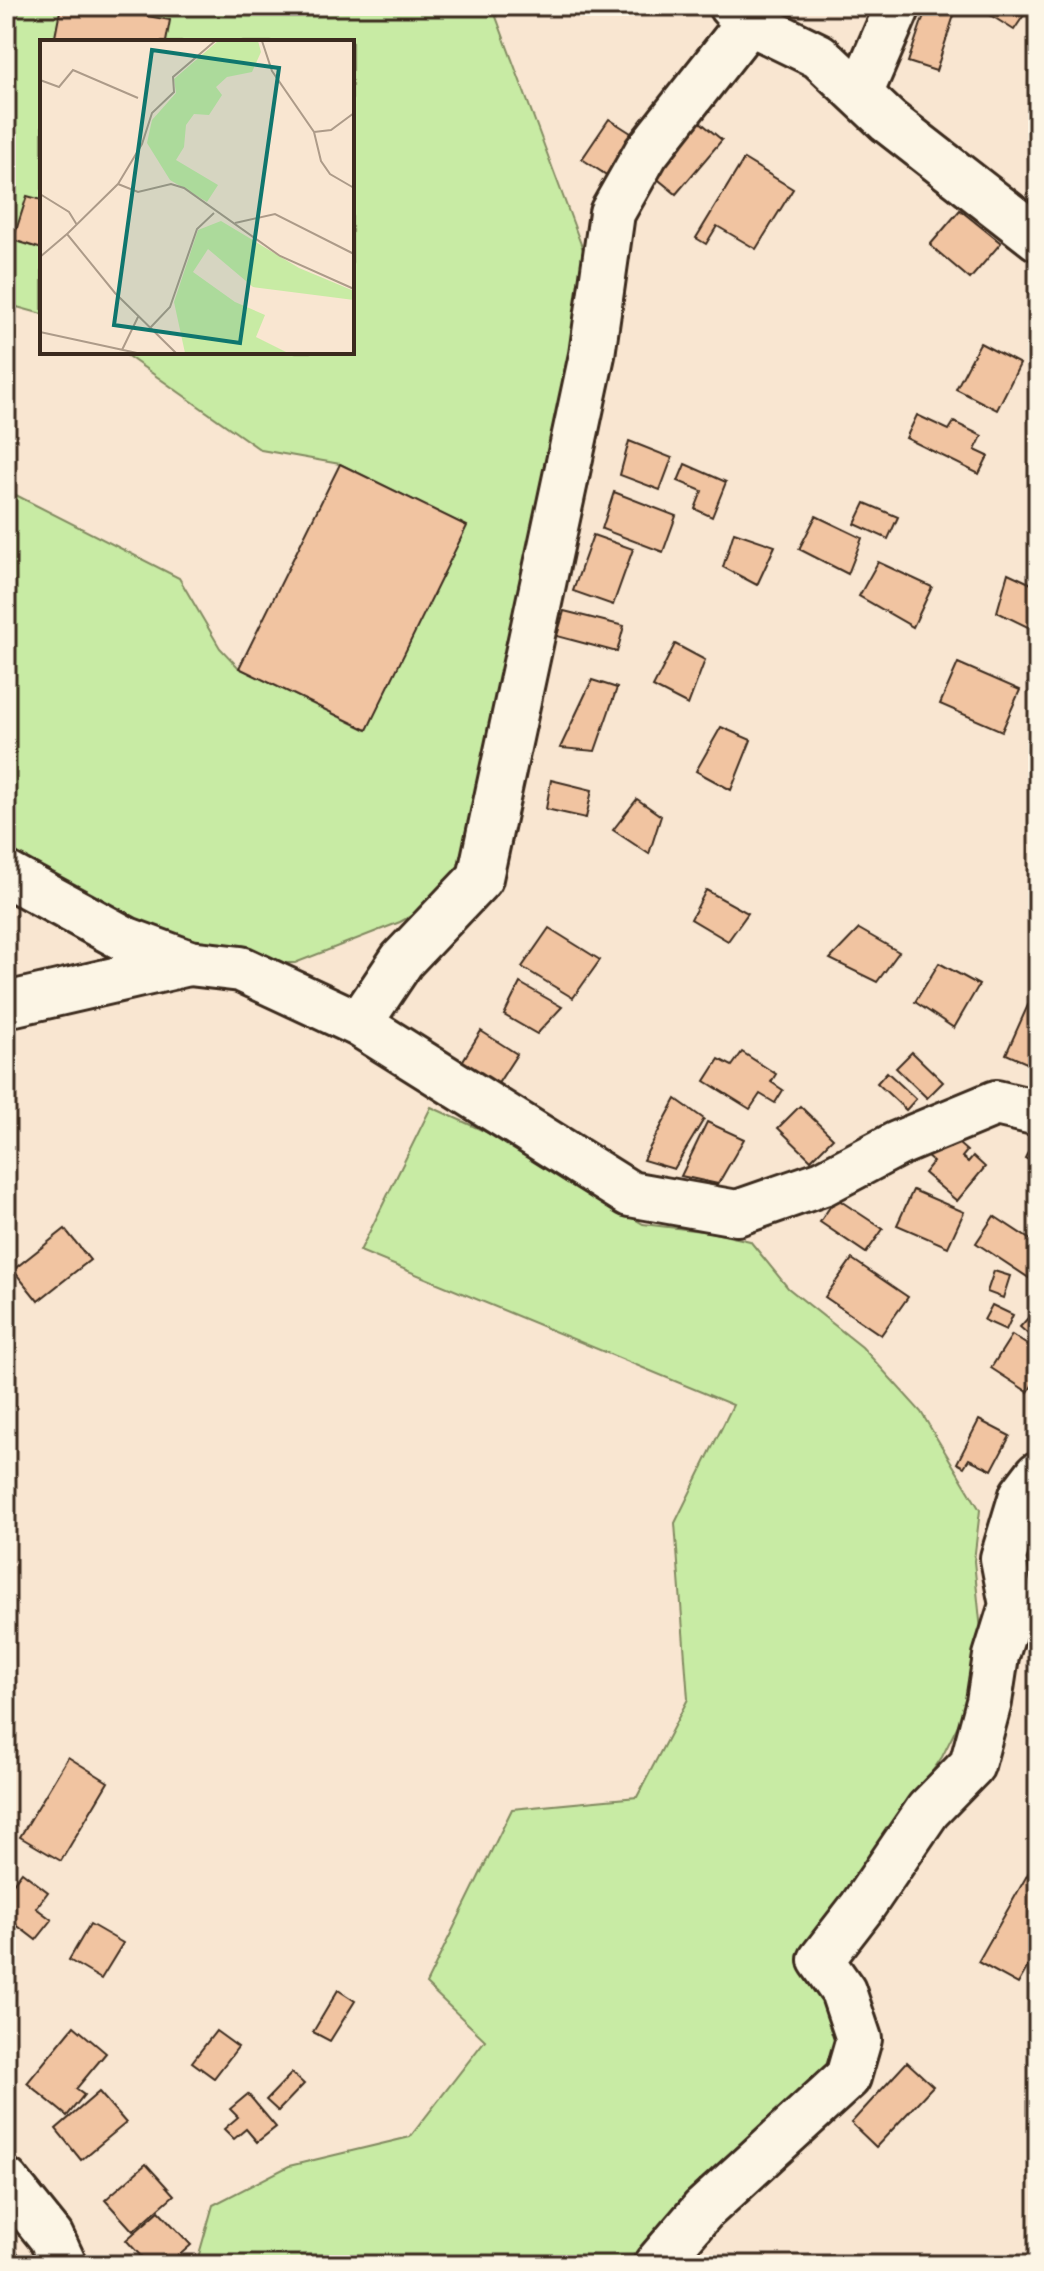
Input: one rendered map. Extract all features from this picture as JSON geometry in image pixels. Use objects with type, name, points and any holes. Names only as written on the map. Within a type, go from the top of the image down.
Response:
[{"type":"street","points":[[860,94],[898,6]]},
{"type":"street","points":[[359,1024],[402,960],[480,878],[592,355],[612,213],[646,153],[740,14],[819,56],[888,121],[1038,238]]},
{"type":"street","points":[[6,874],[127,940],[189,963],[241,969],[359,1024],[630,1194],[737,1213],[823,1183],[897,1144],[996,1103],[1038,1113]]},
{"type":"street","points":[[6,1005],[189,963]]},
{"type":"street","points":[[656,2265],[703,2210],[848,2077],[859,2039],[843,1991],[821,1960],[862,1907],[928,1810],[972,1765],[989,1702],[993,1669],[1012,1605],[1003,1558],[1022,1495],[1038,1474]]},
{"type":"street","points":[[6,2181],[51,2237],[64,2265]]},
{"type":"green space","points":[[6,6],[492,6],[585,255],[543,506],[487,782],[453,893],[400,922],[295,963],[265,963],[190,948],[6,851],[6,490],[179,578],[220,648],[239,668],[366,730],[466,526],[340,464],[261,450],[125,354],[354,354],[354,40],[40,40],[40,313],[6,304]]},
{"type":"green space","points":[[431,1107],[495,1136],[643,1224],[710,1232],[750,1241],[788,1288],[862,1347],[921,1412],[980,1510],[974,1561],[981,1631],[966,1709],[942,1757],[864,1873],[834,2009],[836,2063],[637,2265],[196,2265],[213,2205],[289,2166],[410,2137],[485,2040],[426,1984],[512,1809],[637,1797],[688,1699],[675,1523],[733,1405],[360,1251]]},
{"type":"building","points":[[61,6],[91,6],[170,20],[166,40],[54,40]]},
{"type":"building","points":[[927,6],[956,9],[936,71],[908,62]]},
{"type":"building","points":[[976,6],[1030,6],[1014,30]]},
{"type":"building","points":[[688,112],[722,140],[676,194],[643,167]]},
{"type":"building","points":[[609,119],[634,135],[608,176],[582,159]]},
{"type":"building","points":[[744,159],[793,189],[756,249],[717,226],[706,244],[696,238]]},
{"type":"building","points":[[27,196],[40,199],[40,248],[13,240]]},
{"type":"building","points":[[960,210],[1001,243],[970,279],[930,245]]},
{"type":"building","points":[[980,343],[1020,364],[997,410],[956,389]]},
{"type":"building","points":[[917,415],[949,430],[954,422],[982,436],[975,450],[988,456],[979,474],[906,438]]},
{"type":"building","points":[[629,441],[672,458],[660,490],[620,475]]},
{"type":"building","points":[[340,464],[467,526],[367,730],[239,668]]},
{"type":"building","points":[[685,464],[726,482],[712,517],[695,509],[702,491],[678,481]]},
{"type":"building","points":[[614,492],[676,516],[663,552],[602,529]]},
{"type":"building","points":[[865,503],[898,517],[888,539],[855,524]]},
{"type":"building","points":[[816,516],[862,538],[848,574],[799,549]]},
{"type":"building","points":[[734,532],[775,546],[757,585],[723,567]]},
{"type":"building","points":[[593,535],[633,549],[613,605],[573,591]]},
{"type":"building","points":[[878,562],[932,587],[913,627],[859,596]]},
{"type":"building","points":[[1008,573],[1038,587],[1038,632],[997,612]]},
{"type":"building","points":[[564,611],[624,626],[617,652],[557,636]]},
{"type":"building","points":[[675,644],[705,660],[688,705],[653,687]]},
{"type":"building","points":[[958,663],[1020,690],[1002,731],[940,704]]},
{"type":"building","points":[[592,680],[617,688],[595,751],[560,748]]},
{"type":"building","points":[[721,727],[751,740],[731,790],[696,771]]},
{"type":"building","points":[[551,780],[592,790],[586,818],[546,809]]},
{"type":"building","points":[[637,799],[661,816],[649,854],[613,830]]},
{"type":"building","points":[[706,890],[748,913],[728,941],[691,919]]},
{"type":"building","points":[[549,928],[600,960],[573,998],[522,967]]},
{"type":"building","points":[[859,929],[899,952],[877,982],[830,959]]},
{"type":"building","points":[[939,963],[979,985],[954,1028],[915,1002]]},
{"type":"building","points":[[520,983],[562,1007],[537,1034],[504,1015]]},
{"type":"building","points":[[1028,1005],[1038,1009],[1038,1068],[1006,1054]]},
{"type":"building","points":[[481,1031],[517,1054],[497,1085],[462,1062]]},
{"type":"building","points":[[742,1052],[776,1074],[771,1082],[783,1090],[775,1103],[760,1094],[750,1109],[705,1081],[719,1059],[732,1066]]},
{"type":"building","points":[[912,1052],[943,1082],[927,1098],[896,1068]]},
{"type":"building","points":[[887,1072],[916,1099],[906,1110],[877,1083]]},
{"type":"building","points":[[676,1099],[704,1119],[674,1169],[643,1160]]},
{"type":"building","points":[[800,1106],[833,1138],[811,1160],[778,1128]]},
{"type":"building","points":[[707,1122],[744,1139],[718,1184],[681,1176]]},
{"type":"building","points":[[1038,1133],[1038,1165],[1025,1158]]},
{"type":"building","points":[[951,1137],[967,1151],[962,1157],[968,1162],[973,1156],[985,1167],[957,1201],[924,1173],[933,1162],[925,1155]]},
{"type":"building","points":[[913,1190],[964,1212],[948,1247],[897,1225]]},
{"type":"building","points":[[836,1198],[883,1229],[866,1253],[820,1222]]},
{"type":"building","points":[[994,1216],[1038,1245],[1038,1271],[1032,1280],[976,1243]]},
{"type":"building","points":[[65,1229],[90,1260],[38,1301],[13,1270]]},
{"type":"building","points":[[852,1259],[908,1297],[881,1335],[825,1297]]},
{"type":"building","points":[[994,1271],[1010,1276],[1003,1298],[987,1292]]},
{"type":"building","points":[[992,1305],[1013,1315],[1006,1330],[984,1320]]},
{"type":"building","points":[[1038,1310],[1038,1343],[1020,1327]]},
{"type":"building","points":[[1012,1335],[1038,1352],[1038,1376],[1028,1392],[991,1368]]},
{"type":"building","points":[[979,1420],[1010,1436],[992,1470],[969,1459],[964,1467],[957,1463]]},
{"type":"building","points":[[68,1757],[108,1782],[61,1861],[20,1837]]},
{"type":"building","points":[[1038,1856],[1038,1949],[1018,1984],[978,1962]]},
{"type":"building","points":[[22,1872],[48,1892],[36,1908],[52,1920],[36,1940],[6,1917],[6,1893]]},
{"type":"building","points":[[90,1924],[123,1943],[101,1979],[69,1960]]},
{"type":"building","points":[[338,1990],[355,2001],[330,2041],[313,2032]]},
{"type":"building","points":[[6,1994],[14,2000],[6,2010]]},
{"type":"building","points":[[74,2026],[106,2053],[76,2089],[84,2095],[67,2116],[27,2083]]},
{"type":"building","points":[[216,2031],[238,2047],[214,2078],[192,2062]]},
{"type":"building","points":[[907,2062],[933,2086],[876,2147],[851,2123]]},
{"type":"building","points":[[292,2073],[304,2084],[278,2111],[266,2100]]},
{"type":"building","points":[[99,2092],[126,2123],[81,2160],[56,2129]]},
{"type":"building","points":[[248,2094],[276,2127],[257,2142],[246,2129],[234,2139],[224,2129],[238,2117],[230,2109]]},
{"type":"building","points":[[146,2164],[174,2195],[133,2231],[105,2200]]},
{"type":"building","points":[[159,2211],[191,2245],[168,2265],[149,2265],[126,2240]]},
{"type":"building","points":[[6,2239],[25,2262],[22,2265],[6,2265]]}]
